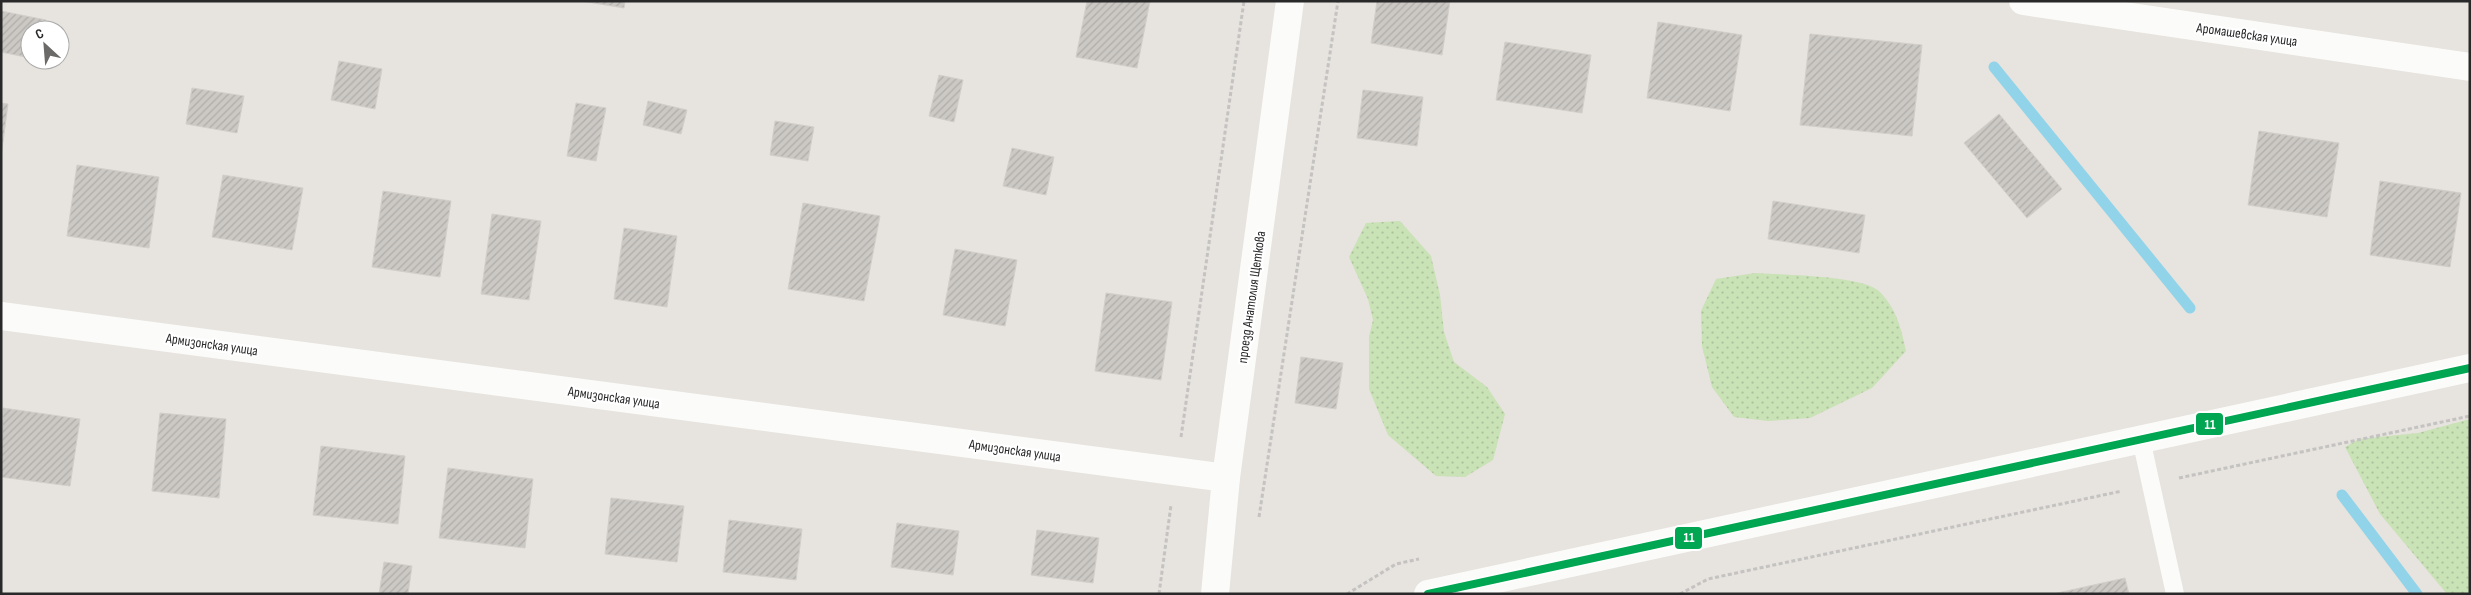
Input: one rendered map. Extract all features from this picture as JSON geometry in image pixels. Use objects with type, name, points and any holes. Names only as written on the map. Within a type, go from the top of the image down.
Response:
[{"type":"street","name":"проезд Анатолия Щеткова","points":[[1215,594],[1226,478],[1290,1]]},
{"type":"street","name":"Аромашевская улица","points":[[2023,1],[2470,67]]},
{"type":"street","name":"Армизонская улица","points":[[1,316],[1226,478]]},
{"type":"street","points":[[1428,594],[2470,368]]},
{"type":"lane","points":[[2141,439],[2175,594]]},
{"type":"path","points":[[1159,594],[1244,1]]},
{"type":"path","points":[[1258,525],[1338,1]]},
{"type":"path","points":[[1680,594],[1708,579],[2470,416]]},
{"type":"green space","points":[[1400,221],[1431,256],[1440,295],[1444,332],[1454,362],[1487,387],[1505,414],[1493,460],[1465,477],[1436,476],[1388,435],[1369,389],[1369,337],[1373,320],[1368,299],[1349,257],[1366,223]]},
{"type":"green space","points":[[1755,273],[1840,279],[1871,286],[1880,292],[1891,306],[1900,327],[1906,351],[1872,388],[1810,418],[1768,421],[1734,417],[1712,387],[1702,346],[1701,311],[1716,279]]},
{"type":"green space","points":[[2470,419],[2470,594],[2447,594],[2380,514],[2345,447],[2359,439],[2418,433]]},
{"type":"building","points":[[581,1],[625,1],[624,8]]},
{"type":"building","points":[[1087,1],[1150,1],[1137,68],[1076,57]]},
{"type":"building","points":[[1377,1],[1450,1],[1442,55],[1371,43]]},
{"type":"building","points":[[1,11],[46,20],[20,20],[20,56],[1,52]]},
{"type":"building","points":[[1658,22],[1742,35],[1730,111],[1647,98]]},
{"type":"building","points":[[1810,34],[1922,45],[1912,136],[1800,125]]},
{"type":"building","points":[[1505,42],[1591,55],[1582,113],[1496,100]]},
{"type":"building","points":[[339,61],[382,69],[375,109],[331,100]]},
{"type":"building","points":[[939,75],[963,80],[954,122],[929,116]]},
{"type":"building","points":[[192,88],[244,96],[237,133],[186,124]]},
{"type":"building","points":[[1363,90],[1423,97],[1417,146],[1357,138]]},
{"type":"building","points":[[648,101],[687,110],[681,134],[643,125]]},
{"type":"building","points":[[1,103],[8,104],[1,157]]},
{"type":"building","points":[[576,103],[606,108],[596,161],[567,156]]},
{"type":"building","points":[[1999,114],[2062,189],[2027,218],[1964,143]]},
{"type":"building","points":[[775,121],[814,127],[808,161],[770,155]]},
{"type":"building","points":[[2259,131],[2339,143],[2327,217],[2248,205]]},
{"type":"building","points":[[1012,148],[1054,157],[1046,195],[1003,186]]},
{"type":"building","points":[[77,165],[159,177],[149,248],[67,236]]},
{"type":"building","points":[[223,175],[303,188],[292,250],[212,237]]},
{"type":"building","points":[[2380,181],[2461,193],[2450,267],[2370,255]]},
{"type":"building","points":[[383,191],[451,201],[440,277],[372,267]]},
{"type":"building","points":[[1773,201],[1865,215],[1859,253],[1768,239]]},
{"type":"building","points":[[803,203],[880,216],[864,301],[788,289]]},
{"type":"building","points":[[492,214],[541,221],[529,300],[481,294]]},
{"type":"building","points":[[624,228],[677,236],[667,307],[614,299]]},
{"type":"building","points":[[955,249],[1017,260],[1005,326],[943,315]]},
{"type":"building","points":[[1106,293],[1172,302],[1161,380],[1095,371]]},
{"type":"building","points":[[1301,357],[1343,363],[1336,409],[1295,403]]},
{"type":"building","points":[[3,408],[80,419],[70,486],[1,477]]},
{"type":"building","points":[[160,413],[226,419],[219,498],[152,491]]},
{"type":"building","points":[[321,446],[405,456],[398,524],[313,515]]},
{"type":"building","points":[[448,468],[533,479],[525,548],[439,538]]},
{"type":"building","points":[[611,498],[684,506],[677,562],[605,554]]},
{"type":"building","points":[[729,520],[802,529],[796,580],[723,572]]},
{"type":"building","points":[[897,523],[959,531],[953,575],[891,567]]},
{"type":"building","points":[[1037,530],[1099,538],[1093,583],[1031,575]]},
{"type":"building","points":[[384,562],[412,566],[408,594],[379,594]]},
{"type":"building","points":[[2125,578],[2129,594],[2053,594]]},
{"type":"waterway","points":[[1994,67],[2190,308]]},
{"type":"waterway","points":[[2342,495],[2417,594]]},
{"type":"transit line","name":"11","points":[[1428,594],[2470,368]]}]
